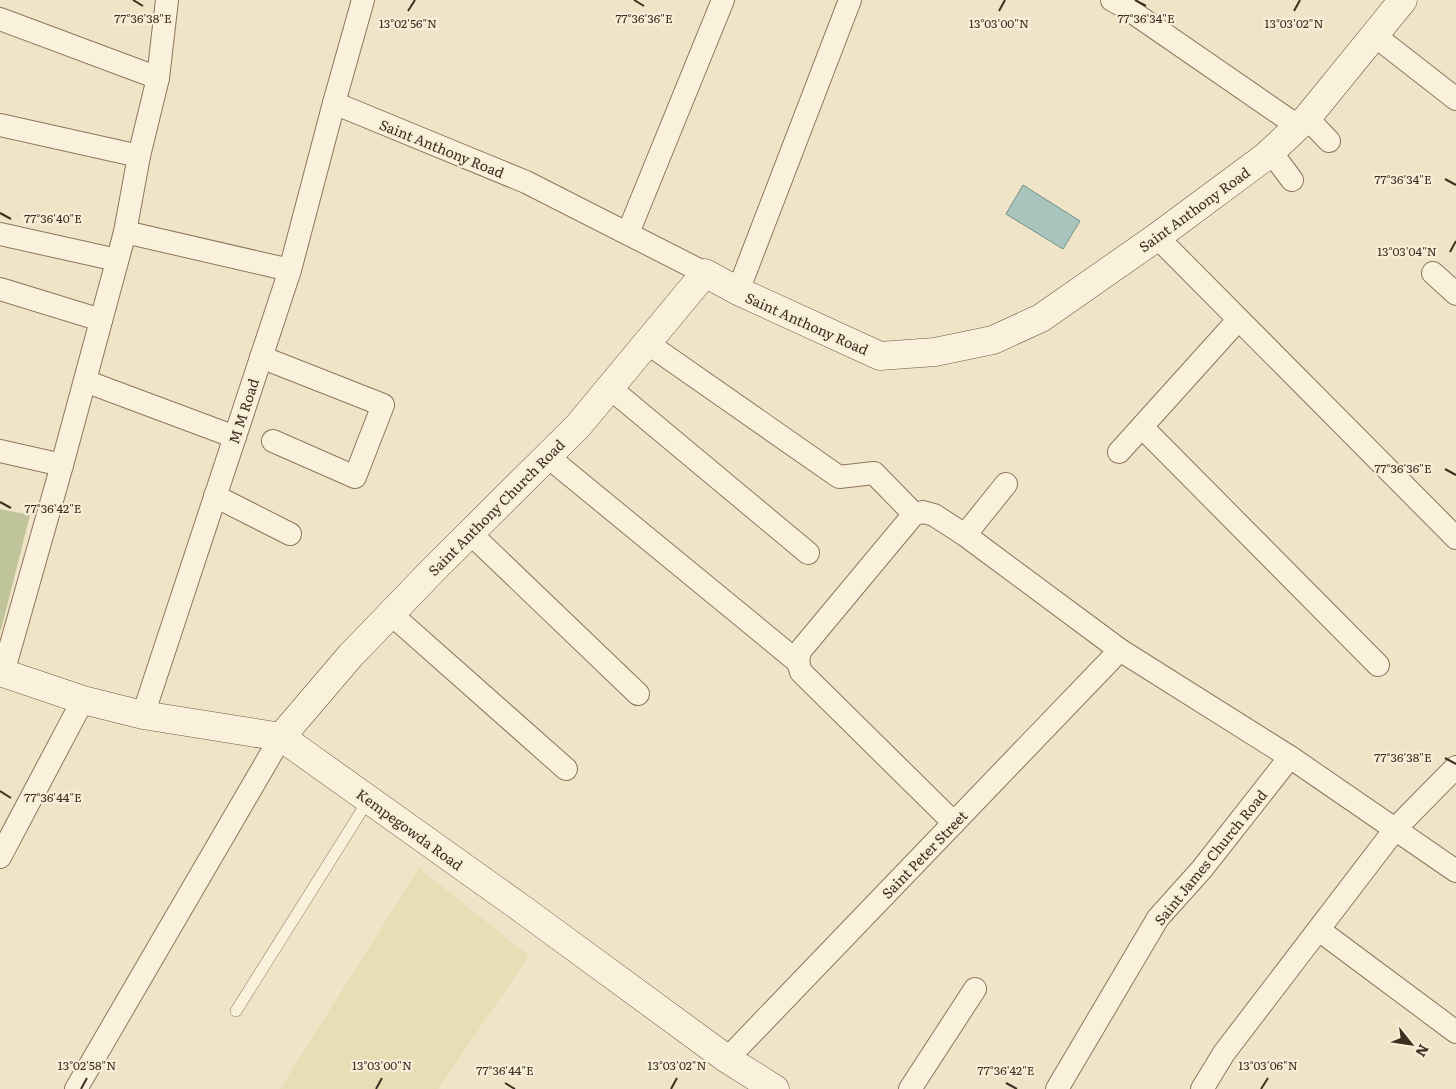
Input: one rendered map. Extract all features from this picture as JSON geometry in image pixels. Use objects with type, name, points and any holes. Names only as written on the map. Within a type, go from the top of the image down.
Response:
[{"type":"street","points":[[2,672],[62,465],[125,232],[139,156],[158,78],[168,0]]},
{"type":"street","name":"M M Road","points":[[143,715],[290,270],[363,0]]},
{"type":"street","points":[[628,233],[723,0]]},
{"type":"street","points":[[738,291],[850,0]]},
{"type":"street","points":[[1112,0],[1125,6],[1329,141]]},
{"type":"street","name":"Saint Anthony Road","points":[[334,103],[526,182],[738,291],[880,356],[935,352],[993,340],[1041,318],[1236,180],[1271,152],[1303,122],[1403,0]]},
{"type":"street","points":[[0,19],[158,78]]},
{"type":"street","points":[[1374,35],[1456,99]]},
{"type":"street","points":[[0,125],[139,156]]},
{"type":"street","points":[[1271,152],[1292,180]]},
{"type":"street","points":[[125,232],[290,270]]},
{"type":"street","points":[[0,234],[117,260]]},
{"type":"street","points":[[1157,237],[1456,538]]},
{"type":"street","name":"Saint Anthony Church Road","points":[[281,737],[351,655],[578,426],[704,273]]},
{"type":"street","points":[[1433,273],[1456,294]]},
{"type":"street","points":[[0,289],[101,320]]},
{"type":"street","points":[[1119,452],[1238,320]]},
{"type":"street","points":[[647,343],[839,478],[874,473],[914,514]]},
{"type":"street","points":[[261,357],[383,405],[355,477],[273,441]]},
{"type":"street","points":[[85,381],[235,437]]},
{"type":"street","points":[[610,388],[808,553]]},
{"type":"street","points":[[1142,427],[1378,665]]},
{"type":"street","points":[[0,451],[62,465]]},
{"type":"street","points":[[547,456],[798,662]]},
{"type":"street","points":[[965,535],[1006,484]]},
{"type":"street","points":[[215,496],[290,534]]},
{"type":"street","points":[[954,823],[800,672],[798,662],[800,651],[914,514],[923,512],[934,515],[965,535],[1120,650],[1290,757],[1456,871]]},
{"type":"street","points":[[470,533],[638,694]]},
{"type":"street","points":[[391,614],[566,769]]},
{"type":"street","name":"Saint Peter Street","points":[[727,1059],[1120,650]]},
{"type":"street","name":"Kempegowda Road","points":[[2,672],[83,700],[143,715],[281,737],[727,1059],[775,1089]]},
{"type":"street","points":[[0,857],[83,700]]},
{"type":"street","points":[[76,1089],[281,737]]},
{"type":"street","name":"Saint James Church Road","points":[[1057,1089],[1158,918],[1202,869],[1290,757]]},
{"type":"street","points":[[1202,1089],[1224,1053],[1396,828],[1456,767]]},
{"type":"street","points":[[1318,930],[1456,1032]]},
{"type":"street","points":[[910,1089],[975,989]]},
{"type":"lane","points":[[236,1011],[369,799]]},
{"type":"shaded area","points":[[419,868],[529,956],[438,1089],[280,1089]]},
{"type":"green space","points":[[0,509],[30,515],[1,630],[0,630]]},
{"type":"water","points":[[1023,185],[1080,221],[1063,249],[1006,214]]}]
